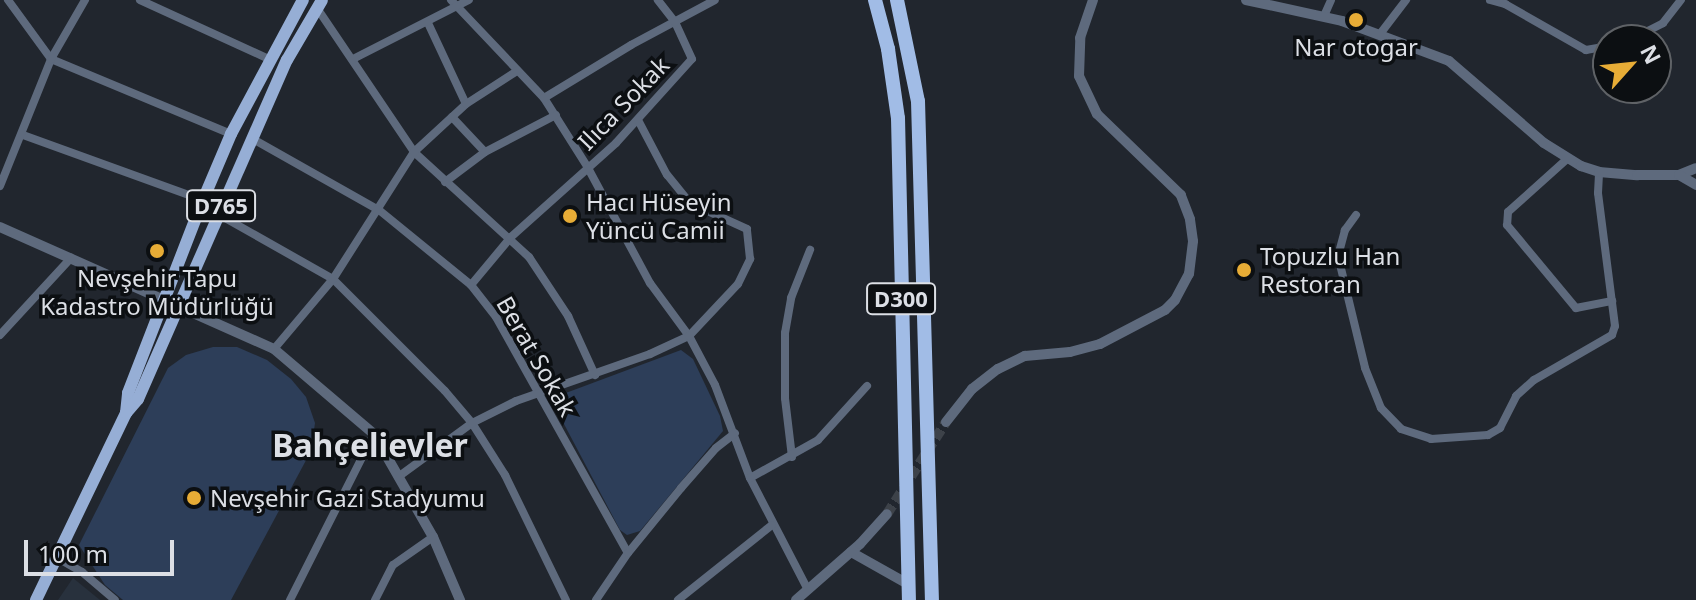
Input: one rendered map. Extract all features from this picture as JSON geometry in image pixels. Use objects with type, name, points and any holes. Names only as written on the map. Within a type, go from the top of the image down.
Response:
[{"type":"highway","name":"D300","points":[[875,0],[888,49],[898,118],[909,600]]},
{"type":"highway","name":"D300","points":[[897,0],[918,101],[932,600]]},
{"type":"main road","name":"D765","points":[[126,413],[128,393],[231,134],[303,0]]},
{"type":"main road","name":"D765","points":[[36,600],[181,307],[218,214],[287,60],[320,4]]},
{"type":"street","points":[[8,0],[51,59],[231,134]]},
{"type":"street","points":[[0,186],[51,59],[85,0]]},
{"type":"street","points":[[140,0],[269,59]]},
{"type":"street","points":[[451,0],[544,98],[556,115],[650,283],[689,336],[735,433],[750,478],[772,525],[808,590]]},
{"type":"street","points":[[353,59],[459,8],[469,0]]},
{"type":"street","points":[[658,0],[675,22]]},
{"type":"street","points":[[544,98],[715,0]]},
{"type":"street","points":[[946,422],[972,389],[998,369],[1025,356],[1070,352],[1100,344],[1165,310],[1175,300],[1189,274],[1193,241],[1190,219],[1181,195],[1097,114],[1079,76],[1080,38],[1093,0]]},
{"type":"street","points":[[1246,0],[1324,16],[1449,61],[1567,159],[1599,172],[1679,175],[1696,168]]},
{"type":"street","points":[[1324,16],[1331,0]]},
{"type":"street","points":[[1380,34],[1406,0]]},
{"type":"street","points":[[1490,0],[1505,4],[1586,50],[1592,49]]},
{"type":"street","points":[[1661,24],[1681,0]]},
{"type":"street","points":[[320,4],[414,152],[511,237],[529,257],[568,316],[595,375]]},
{"type":"street","name":"Ilıca Sokak","points":[[471,285],[511,237],[638,120],[692,59],[675,22]]},
{"type":"street","points":[[428,23],[466,104]]},
{"type":"street","points":[[274,349],[333,279],[414,152],[466,104],[517,71]]},
{"type":"street","points":[[445,182],[485,152],[556,115]]},
{"type":"street","points":[[452,117],[485,152]]},
{"type":"street","points":[[398,477],[472,423],[516,401],[595,375],[689,336],[738,284],[750,259],[747,229],[690,203],[667,175],[638,120]]},
{"type":"street","points":[[23,135],[203,200]]},
{"type":"street","name":"Berat Sokak","points":[[251,138],[379,210],[471,285],[496,317],[537,396],[628,553]]},
{"type":"street","points":[[1567,159],[1508,212],[1507,225],[1576,308],[1612,301]]},
{"type":"street","points":[[1356,215],[1345,230],[1338,256],[1344,290],[1370,381],[1381,408],[1401,429],[1431,439],[1488,435],[1500,428],[1516,396],[1534,380],[1612,335],[1612,301],[1598,193],[1599,172]]},
{"type":"street","points":[[1679,175],[1696,185]]},
{"type":"street","points":[[218,214],[333,279],[472,423],[505,475],[566,600]]},
{"type":"street","points":[[0,227],[274,349],[374,434],[433,537],[460,600]]},
{"type":"street","points":[[792,457],[785,398],[785,333],[791,298],[810,250]]},
{"type":"street","points":[[0,335],[4,326],[71,258]]},
{"type":"street","points":[[750,478],[818,440],[867,386]]},
{"type":"street","points":[[596,600],[628,553],[716,448],[735,433]]},
{"type":"street","points":[[293,599],[374,434]]},
{"type":"street","points":[[796,600],[851,552],[887,514]]},
{"type":"street","points":[[678,600],[772,525]]},
{"type":"street","points":[[375,600],[393,565],[433,537]]},
{"type":"street","points":[[851,552],[908,584]]},
{"type":"street","points":[[56,557],[82,572],[115,600]]},
{"type":"shaded area","name":"Nevşehir Gazi Stadyumu","points":[[213,347],[237,347],[267,360],[291,379],[306,397],[315,423],[311,451],[231,600],[123,600],[105,585],[79,545],[168,368],[186,355]]},
{"type":"shaded area","points":[[681,350],[693,359],[720,416],[723,431],[640,531],[627,535],[620,530],[555,407],[555,397]]},
{"type":"shaded area","points":[[73,578],[100,600],[58,600]]},
{"type":"tunnel","points":[[887,514],[946,422]]},
{"type":"place","name":"Nar otogar","points":[[1356,20]]},
{"type":"place","name":"Hacı Hüseyin Yüncü Camii","points":[[570,216]]},
{"type":"place","name":"Nevşehir Tapu Kadastro Müdürlüğü","points":[[157,251]]},
{"type":"place","name":"Topuzlu Han Restoran","points":[[1244,270]]},
{"type":"place","name":"Nevşehir Gazi Stadyumu","points":[[194,498]]},
{"type":"district","name":"Bahçelievler","points":[[370,445]]}]
